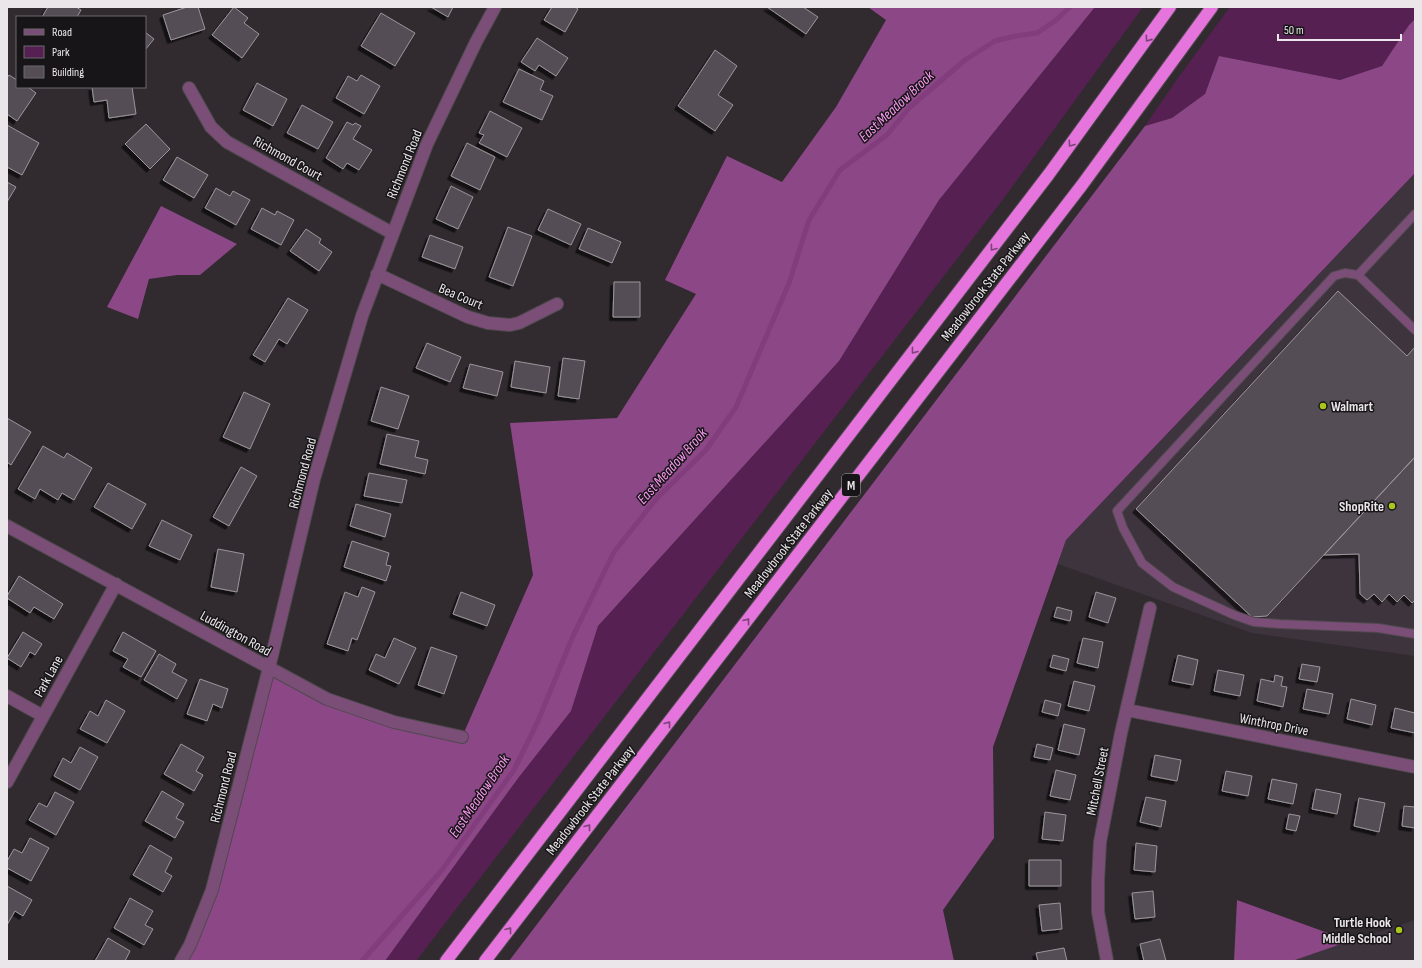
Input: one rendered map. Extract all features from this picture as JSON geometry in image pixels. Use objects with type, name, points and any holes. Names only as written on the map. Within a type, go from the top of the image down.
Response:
[{"type":"highway","name":"Meadowbrook State Parkway","points":[[446,961],[1044,180],[1170,7]]},
{"type":"highway","name":"Meadowbrook State Parkway","points":[[486,961],[1082,185],[1212,7]]},
{"type":"street","name":"Richmond Road","points":[[181,961],[190,945],[212,890],[270,668],[314,480],[362,316],[392,233],[427,144],[476,42],[495,7]]},
{"type":"street","name":"Richmond Court","points":[[189,88],[211,127],[227,142],[392,233]]},
{"type":"street","name":"Bea Court","points":[[377,274],[468,317],[488,323],[510,325],[519,323],[557,304]]},
{"type":"street","name":"Luddington Road","points":[[7,526],[327,699],[394,722],[462,737]]},
{"type":"street","name":"Park Lane","points":[[7,782],[116,584]]},
{"type":"street","name":"Mitchell Street","points":[[1107,961],[1098,912],[1100,842],[1121,733],[1150,608]]},
{"type":"street","points":[[7,696],[43,716]]},
{"type":"street","name":"Winthrop Drive","points":[[1127,710],[1415,767]]},
{"type":"lane","points":[[1358,275],[1415,214]]},
{"type":"lane","points":[[1415,330],[1358,275],[1345,273],[1334,276],[1117,511],[1123,528],[1142,563],[1173,587],[1234,615],[1254,622],[1378,628],[1415,634]]},
{"type":"shaded area","points":[[868,7],[1095,7],[939,200],[839,361],[598,626],[571,711],[519,777],[385,961],[181,961],[190,945],[269,668],[327,699],[462,737],[533,575],[510,423],[617,418],[696,294],[665,280],[727,156],[782,182],[836,107],[886,20]]},
{"type":"shaded area","points":[[1415,19],[1415,173],[1066,540],[993,747],[994,838],[943,910],[954,961],[509,961],[1145,126],[1172,118],[1205,94],[1219,56],[1340,80],[1382,66],[1409,25]]},
{"type":"shaded area","points":[[1415,173],[1415,656],[1252,633],[1058,564],[1066,540]]},
{"type":"shaded area","points":[[161,206],[237,244],[200,275],[177,275],[149,279],[138,319],[107,307]]},
{"type":"shaded area","points":[[1237,900],[1350,941],[1292,961],[1234,961]]},
{"type":"shaded area","name":"Turtle Hook Middle School","points":[[1415,920],[1415,961],[1292,961],[1293,960]]},
{"type":"green space","points":[[1095,7],[1143,7],[1004,198],[416,961],[385,961],[519,777],[571,711],[598,626],[839,361],[939,200]]},
{"type":"green space","points":[[1230,7],[1415,7],[1415,19],[1409,25],[1382,66],[1340,80],[1219,56],[1205,94],[1172,118],[1145,126]]},
{"type":"building","points":[[48,7],[76,7],[81,10],[78,16],[43,16]]},
{"type":"building","points":[[187,7],[198,7],[205,29],[171,40],[163,15]]},
{"type":"building","points":[[234,7],[248,18],[244,23],[259,34],[242,58],[212,35]]},
{"type":"building","points":[[431,7],[453,7],[448,17]]},
{"type":"building","points":[[552,7],[575,7],[578,9],[565,32],[544,20]]},
{"type":"building","points":[[767,7],[803,7],[818,17],[806,34]]},
{"type":"building","points":[[381,13],[415,33],[395,66],[361,46]]},
{"type":"building","points":[[146,33],[154,39],[146,49]]},
{"type":"building","points":[[537,38],[568,58],[556,76],[539,65],[535,71],[521,62]]},
{"type":"building","points":[[715,50],[737,66],[718,95],[733,105],[715,131],[678,106]]},
{"type":"building","points":[[519,69],[544,81],[540,90],[553,96],[542,120],[503,102]]},
{"type":"building","points":[[9,75],[16,79],[16,88],[29,88],[36,93],[17,121],[7,114],[7,78]]},
{"type":"building","points":[[361,75],[380,86],[364,114],[336,98],[348,76],[357,81]]},
{"type":"building","points":[[257,83],[287,99],[273,126],[243,110]]},
{"type":"building","points":[[92,88],[132,88],[136,114],[109,118],[107,100],[94,102]]},
{"type":"building","points":[[302,105],[333,122],[318,149],[287,133]]},
{"type":"building","points":[[490,111],[522,128],[507,157],[479,143],[484,135],[479,133]]},
{"type":"building","points":[[347,122],[353,125],[355,123],[361,126],[353,139],[372,150],[359,170],[347,163],[343,169],[326,158]]},
{"type":"building","points":[[146,124],[170,149],[150,169],[125,144]]},
{"type":"building","points":[[7,125],[39,143],[22,175],[7,167]]},
{"type":"building","points":[[467,143],[495,157],[480,190],[451,176]]},
{"type":"building","points":[[177,157],[208,175],[194,198],[163,180]]},
{"type":"building","points":[[7,182],[16,187],[7,202]]},
{"type":"building","points":[[451,186],[473,197],[458,229],[436,219]]},
{"type":"building","points":[[216,188],[230,196],[233,191],[250,200],[236,225],[205,208]]},
{"type":"building","points":[[262,208],[275,215],[277,211],[294,220],[281,245],[251,229]]},
{"type":"building","points":[[548,209],[581,224],[571,245],[538,230]]},
{"type":"building","points":[[508,227],[532,236],[513,286],[489,277]]},
{"type":"building","points":[[588,228],[621,242],[612,263],[579,249]]},
{"type":"building","points":[[306,229],[321,239],[319,243],[332,252],[319,271],[290,251]]},
{"type":"building","points":[[430,235],[463,247],[455,269],[422,257]]},
{"type":"building","points":[[614,282],[640,282],[640,317],[613,317]]},
{"type":"building","name":"Walmart","points":[[1338,291],[1407,356],[1415,347],[1415,457],[1267,616],[1252,617],[1136,509]]},
{"type":"building","points":[[288,298],[308,310],[287,344],[279,339],[265,362],[253,355]]},
{"type":"building","points":[[427,343],[461,357],[450,382],[416,368]]},
{"type":"building","points":[[563,358],[585,361],[579,399],[558,396]]},
{"type":"building","points":[[515,361],[550,367],[546,393],[511,387]]},
{"type":"building","points":[[470,364],[503,372],[497,396],[463,388]]},
{"type":"building","points":[[381,387],[409,396],[398,429],[371,421]]},
{"type":"building","points":[[244,392],[270,404],[250,449],[223,437]]},
{"type":"building","points":[[7,418],[31,432],[11,465],[7,462]]},
{"type":"building","points":[[387,434],[419,441],[415,457],[428,460],[425,474],[380,464]]},
{"type":"building","points":[[43,446],[64,458],[67,453],[92,468],[74,500],[62,493],[58,500],[40,489],[35,499],[18,489]]},
{"type":"building","name":"ShopRite","points":[[1415,457],[1415,600],[1412,603],[1404,595],[1397,602],[1389,594],[1382,602],[1374,594],[1367,600],[1360,594],[1359,554],[1324,555]]},
{"type":"building","points":[[241,467],[257,476],[229,526],[213,517]]},
{"type":"building","points":[[369,473],[407,480],[402,503],[364,496]]},
{"type":"building","points":[[108,483],[146,504],[132,529],[94,507]]},
{"type":"building","points":[[356,504],[391,514],[385,537],[350,526]]},
{"type":"building","points":[[162,520],[192,535],[180,560],[149,546]]},
{"type":"building","points":[[352,541],[389,553],[386,565],[391,566],[386,581],[344,567]]},
{"type":"building","points":[[218,549],[244,554],[237,592],[211,587]]},
{"type":"building","points":[[19,576],[63,604],[54,619],[34,607],[30,613],[7,598]]},
{"type":"building","points":[[362,587],[375,592],[357,640],[352,638],[348,651],[327,644],[345,592],[358,597]]},
{"type":"building","points":[[461,592],[495,605],[487,626],[453,614]]},
{"type":"building","points":[[1096,592],[1116,598],[1108,623],[1089,617]]},
{"type":"building","points":[[1057,607],[1072,611],[1070,621],[1054,617]]},
{"type":"building","points":[[23,632],[42,644],[35,655],[30,652],[21,667],[7,658]]},
{"type":"building","points":[[123,632],[156,651],[141,677],[123,667],[128,659],[113,651]]},
{"type":"building","points":[[394,638],[416,648],[399,684],[369,670],[376,654],[385,658]]},
{"type":"building","points":[[1083,638],[1103,642],[1098,668],[1077,663]]},
{"type":"building","points":[[431,647],[457,656],[444,694],[418,685]]},
{"type":"building","points":[[159,654],[176,664],[172,672],[187,680],[177,699],[144,680]]},
{"type":"building","points":[[1053,655],[1069,659],[1066,671],[1050,667]]},
{"type":"building","points":[[1178,655],[1198,660],[1193,685],[1172,681]]},
{"type":"building","points":[[1302,664],[1320,667],[1317,682],[1299,679]]},
{"type":"building","points":[[1218,670],[1244,675],[1240,696],[1214,691]]},
{"type":"building","points":[[1275,675],[1283,677],[1281,686],[1287,687],[1283,707],[1257,701],[1261,679],[1274,682]]},
{"type":"building","points":[[200,679],[228,689],[222,708],[213,704],[207,721],[187,714]]},
{"type":"building","points":[[1074,681],[1095,686],[1089,711],[1068,706]]},
{"type":"building","points":[[1307,689],[1333,694],[1329,714],[1303,709]]},
{"type":"building","points":[[1351,699],[1376,705],[1372,725],[1347,719]]},
{"type":"building","points":[[106,700],[125,711],[107,743],[80,729],[90,711],[98,716]]},
{"type":"building","points":[[1045,700],[1061,704],[1058,716],[1042,712]]},
{"type":"building","points":[[1395,708],[1415,713],[1415,733],[1391,728]]},
{"type":"building","points":[[1064,724],[1085,729],[1079,755],[1058,750]]},
{"type":"building","points":[[181,744],[204,757],[196,771],[203,775],[194,791],[164,774]]},
{"type":"building","points":[[1037,744],[1053,748],[1050,760],[1034,757]]},
{"type":"building","points":[[80,747],[98,757],[80,790],[54,776],[63,758],[71,763]]},
{"type":"building","points":[[1155,755],[1181,760],[1177,781],[1151,776]]},
{"type":"building","points":[[1056,770],[1076,775],[1070,800],[1050,796]]},
{"type":"building","points":[[1226,771],[1252,776],[1248,796],[1222,791]]},
{"type":"building","points":[[1272,779],[1297,784],[1293,804],[1268,799]]},
{"type":"building","points":[[1316,789],[1341,794],[1337,814],[1312,809]]},
{"type":"building","points":[[162,791],[184,804],[176,818],[184,822],[175,838],[145,821]]},
{"type":"building","points":[[55,792],[74,802],[56,835],[29,820],[39,803],[47,807]]},
{"type":"building","points":[[1146,797],[1166,801],[1161,827],[1140,822]]},
{"type":"building","points":[[1359,798],[1385,803],[1379,832],[1354,826]]},
{"type":"building","points":[[1404,806],[1415,807],[1415,828],[1402,826]]},
{"type":"building","points":[[1045,812],[1066,815],[1063,841],[1042,839]]},
{"type":"building","points":[[1289,814],[1300,816],[1296,831],[1286,829]]},
{"type":"building","points":[[30,838],[49,848],[31,881],[7,868],[7,861],[14,849],[22,853]]},
{"type":"building","points":[[1136,843],[1157,846],[1155,872],[1134,870]]},
{"type":"building","points":[[150,845],[172,858],[165,872],[172,876],[163,892],[133,875]]},
{"type":"building","points":[[1029,860],[1061,860],[1061,886],[1029,886]]},
{"type":"building","points":[[7,886],[32,900],[23,916],[15,911],[7,925]]},
{"type":"building","points":[[1153,891],[1155,917],[1135,919],[1132,893]]},
{"type":"building","points":[[130,898],[153,911],[145,925],[153,929],[144,945],[114,928]]},
{"type":"building","points":[[1060,903],[1062,929],[1042,931],[1039,905]]},
{"type":"building","points":[[108,938],[130,951],[125,961],[95,961]]},
{"type":"building","points":[[1160,939],[1166,961],[1144,961],[1140,944]]},
{"type":"building","points":[[1064,948],[1067,961],[1038,961],[1036,953]]},
{"type":"waterway","name":"East Meadow Brook","points":[[362,961],[442,870],[514,770],[538,721],[573,636],[614,552],[657,498],[706,450],[736,407],[789,283],[809,220],[840,170],[887,135],[909,108],[965,60],[995,41],[1037,33],[1055,21],[1070,7]]},
{"type":"place","name":"Walmart","points":[[1323,406]]},
{"type":"place","name":"ShopRite","points":[[1392,506]]},
{"type":"place","name":"Turtle Hook Middle School","points":[[1399,930]]}]
